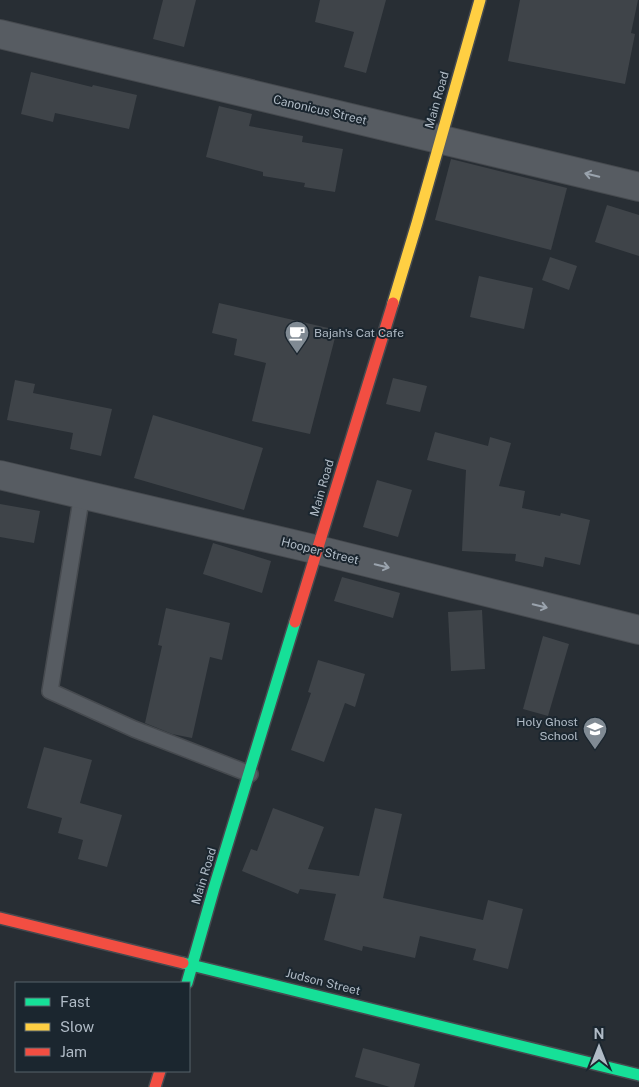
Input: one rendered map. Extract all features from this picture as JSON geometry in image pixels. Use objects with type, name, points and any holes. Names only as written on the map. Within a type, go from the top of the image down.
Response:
[{"type":"main road","name":"Main Road","points":[[187,982],[441,139],[480,0]]},
{"type":"main road","name":"Judson Street","points":[[0,918],[639,1075]]},
{"type":"main road","points":[[155,1087],[160,1072]]},
{"type":"street","name":"Canonicus Street","points":[[0,34],[639,187]]},
{"type":"street","name":"Hooper Street","points":[[0,475],[318,550],[639,630]]},
{"type":"lane","points":[[82,494],[50,691],[134,729],[250,774]]},
{"type":"building","points":[[163,0],[196,0],[184,47],[153,39]]},
{"type":"building","points":[[320,0],[386,0],[366,73],[344,67],[354,32],[315,22]]},
{"type":"building","points":[[520,0],[638,0],[631,33],[635,34],[625,84],[508,61]]},
{"type":"building","points":[[31,72],[92,87],[93,85],[137,95],[129,129],[55,113],[53,122],[21,114]]},
{"type":"building","points":[[219,106],[252,114],[249,126],[303,136],[302,142],[343,149],[335,192],[304,187],[305,183],[263,176],[263,172],[206,157]]},
{"type":"building","points":[[451,159],[567,188],[551,250],[435,220]]},
{"type":"building","points":[[607,205],[639,215],[639,256],[595,242]]},
{"type":"building","points":[[550,257],[577,266],[569,290],[542,280]]},
{"type":"building","points":[[479,276],[533,288],[524,329],[470,317]]},
{"type":"building","points":[[219,303],[337,330],[310,434],[252,421],[266,363],[234,355],[237,339],[212,333]]},
{"type":"building","points":[[393,378],[427,386],[420,412],[386,404]]},
{"type":"building","points":[[15,380],[35,384],[33,393],[112,409],[101,456],[70,449],[73,433],[7,420]]},
{"type":"building","points":[[153,415],[263,448],[244,510],[134,478]]},
{"type":"building","points":[[435,432],[488,446],[490,437],[511,443],[499,486],[525,491],[522,508],[560,516],[561,513],[590,520],[580,565],[545,557],[543,567],[515,561],[516,554],[462,551],[466,470],[427,460]]},
{"type":"building","points":[[377,480],[412,490],[398,537],[363,527]]},
{"type":"building","points":[[0,504],[40,511],[34,543],[0,537]]},
{"type":"building","points":[[213,543],[271,561],[262,593],[203,574]]},
{"type":"building","points":[[342,577],[400,593],[393,618],[334,601]]},
{"type":"building","points":[[166,608],[230,623],[222,660],[210,657],[192,738],[172,734],[145,723],[162,646],[158,645]]},
{"type":"building","points":[[482,610],[485,669],[451,671],[448,612]]},
{"type":"building","points":[[543,636],[569,644],[548,716],[523,709]]},
{"type":"building","points":[[318,660],[365,674],[355,707],[345,703],[324,762],[291,750],[311,693],[308,692]]},
{"type":"building","points":[[44,747],[92,760],[80,803],[122,815],[107,867],[78,859],[83,840],[58,833],[62,818],[27,808]]},
{"type":"building","points":[[273,808],[324,827],[308,869],[359,876],[375,808],[402,814],[383,898],[483,920],[488,900],[523,909],[508,969],[473,960],[476,949],[420,936],[415,958],[363,946],[362,951],[324,940],[336,894],[300,889],[298,894],[242,871],[251,849],[257,851]]},
{"type":"building","points":[[363,1048],[420,1064],[414,1087],[390,1087],[355,1077]]},
{"type":"traffic: fast","points":[[187,982],[295,622]]},
{"type":"traffic: fast","points":[[183,963],[639,1075]]},
{"type":"traffic: slow","points":[[393,303],[480,0]]},
{"type":"traffic: jam","points":[[295,622],[393,303]]},
{"type":"traffic: jam","points":[[0,918],[183,963]]},
{"type":"traffic: jam","points":[[155,1087],[160,1072]]},
{"type":"place","name":"Bajah's Cat Cafe","points":[[297,354]]},
{"type":"place","name":"Holy Ghost School","points":[[595,750]]}]
